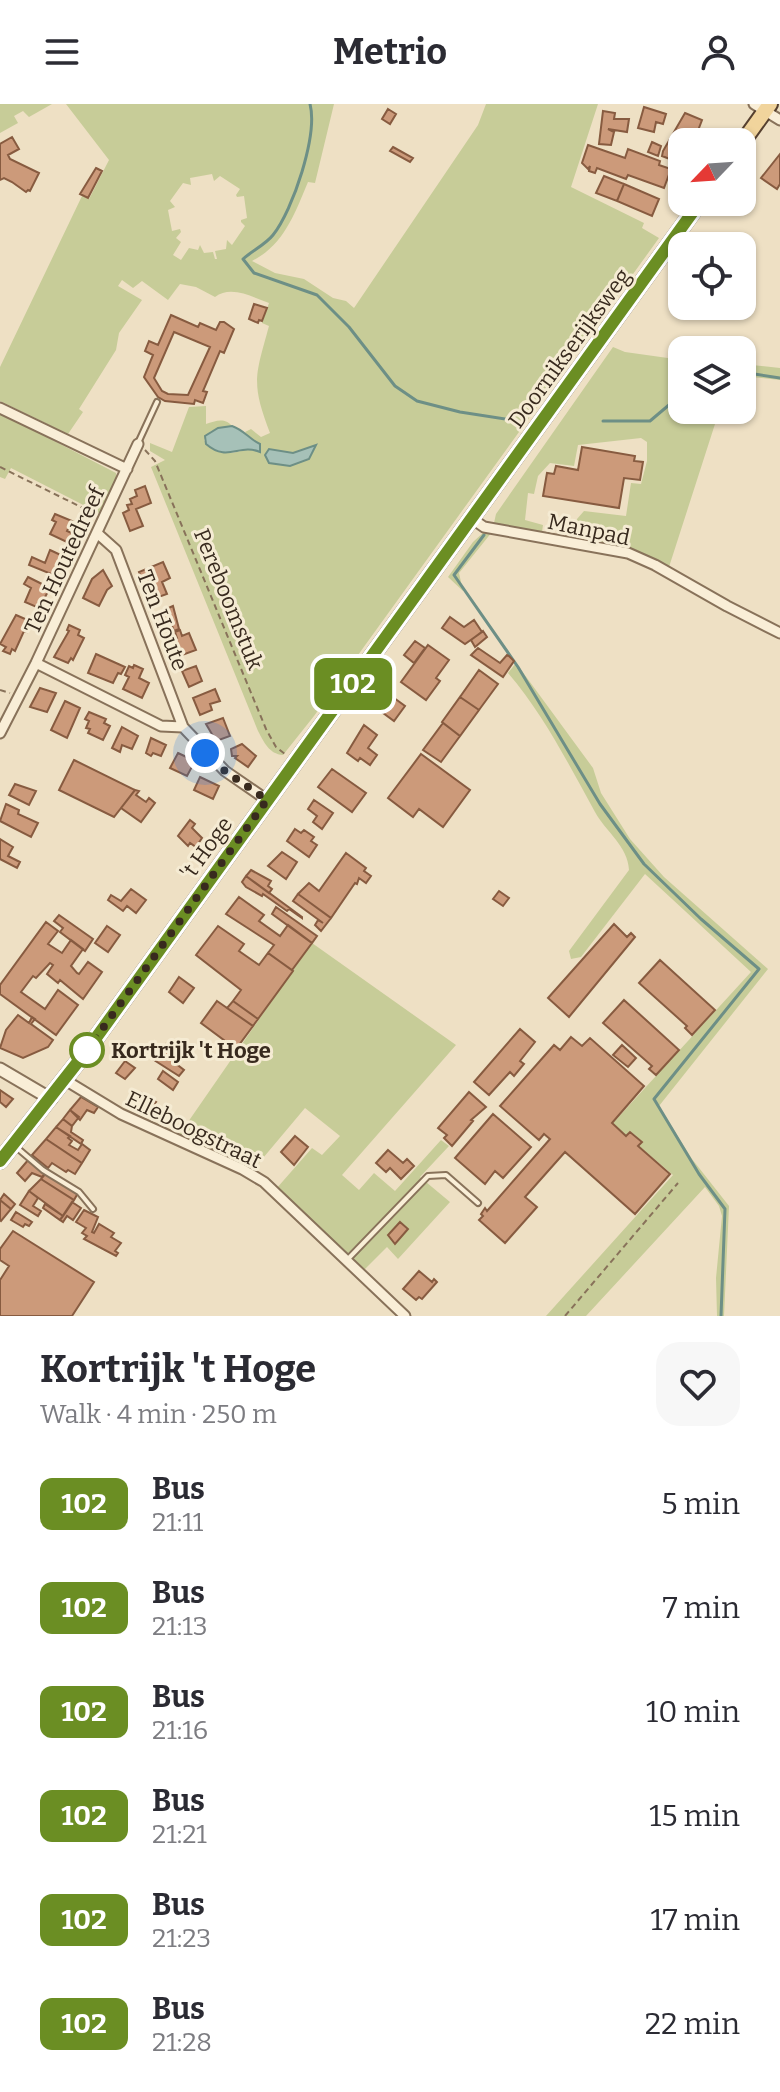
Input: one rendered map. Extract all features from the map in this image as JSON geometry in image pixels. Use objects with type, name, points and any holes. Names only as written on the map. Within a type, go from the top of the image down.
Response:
[{"type":"main road","points":[[751,128],[763,106]]},
{"type":"main road","name":"Doornikserijksweg","points":[[471,518],[690,216]]},
{"type":"main road","name":"'t Hoge","points":[[0,1161],[65,1080],[471,518]]},
{"type":"street","points":[[763,106],[780,120]]},
{"type":"street","points":[[0,408],[127,469]]},
{"type":"street","name":"Ten Houtedreef","points":[[0,733],[138,444]]},
{"type":"street","name":"Manpad","points":[[471,518],[484,527],[628,553],[780,633]]},
{"type":"street","name":"Ten Houte","points":[[97,533],[116,550],[183,727],[225,771],[267,800]]},
{"type":"street","points":[[36,663],[161,726],[183,727]]},
{"type":"street","points":[[0,1069],[51,1099]]},
{"type":"street","name":"Elleboogstraat","points":[[65,1080],[121,1114],[264,1182],[405,1316]]},
{"type":"lane","points":[[138,444],[157,402]]},
{"type":"lane","points":[[14,1145],[43,1170],[79,1192],[93,1209]]},
{"type":"lane","points":[[347,1260],[428,1176],[446,1175],[478,1203]]},
{"type":"path","name":"Pereboomstuk","points":[[138,444],[155,461],[266,729],[276,747],[296,761]]},
{"type":"path","points":[[0,467],[103,519]]},
{"type":"path","points":[[565,1316],[678,1183]]},
{"type":"green space","points":[[0,104],[52,104],[29,117],[23,111],[14,116],[18,123],[0,133]]},
{"type":"green space","points":[[66,104],[334,104],[315,183],[308,182],[280,237],[252,261],[275,273],[304,279],[354,308],[478,125],[486,104],[598,104],[571,187],[644,223],[642,228],[659,238],[283,755],[271,750],[258,731],[151,467],[165,460],[150,451],[150,443],[172,452],[189,407],[206,406],[206,424],[223,421],[232,426],[211,431],[204,440],[209,447],[222,453],[237,452],[260,444],[245,432],[251,429],[261,437],[270,433],[257,380],[269,326],[262,323],[269,303],[235,292],[215,297],[196,287],[180,284],[168,300],[142,281],[133,288],[122,280],[118,286],[142,300],[119,333],[116,350],[79,409],[83,412],[68,434],[0,401],[0,367],[82,196],[89,199],[109,160]],"holes":[[[212,174],[214,181],[220,176],[240,189],[236,195],[244,196],[247,218],[241,222],[245,226],[232,245],[227,240],[226,249],[215,251],[217,259],[213,252],[204,253],[200,245],[198,250],[189,248],[181,260],[173,255],[181,242],[176,238],[181,232],[180,229],[172,231],[168,210],[175,207],[170,201],[183,183],[191,185],[190,178]]]},
{"type":"green space","points":[[613,347],[625,352],[668,358],[668,424],[715,424],[669,567],[622,548],[585,538],[576,528],[577,519],[584,511],[626,516],[631,483],[641,484],[647,461],[647,442],[641,438],[578,445],[574,466],[550,463],[538,476],[534,494],[528,493],[525,520],[543,525],[542,532],[502,527],[494,523],[496,514]]},
{"type":"green space","points":[[756,365],[780,368],[780,380],[756,377]]},
{"type":"green space","points":[[0,413],[116,473],[117,479],[101,514],[11,468],[5,479],[0,477]]},
{"type":"green space","points":[[485,531],[492,532],[459,573],[463,591],[448,577],[473,542]]},
{"type":"green space","points":[[516,663],[593,768],[601,793],[630,839],[664,877],[768,969],[659,1106],[692,1159],[729,1206],[724,1316],[717,1316],[716,1278],[722,1216],[719,1206],[705,1187],[586,1316],[546,1316],[673,1175],[639,1146],[642,1141],[630,1131],[626,1135],[613,1123],[751,972],[645,874],[581,957],[571,959],[569,951],[629,870],[628,861],[621,846],[595,812],[544,723],[508,673]]},
{"type":"green space","points":[[312,943],[456,1045],[342,1175],[359,1190],[374,1173],[395,1191],[441,1140],[449,1146],[420,1177],[450,1202],[398,1259],[387,1247],[364,1270],[276,1189],[312,1148],[322,1155],[340,1136],[305,1108],[253,1170],[179,1135]]},
{"type":"water","points":[[232,426],[260,444],[260,452],[246,450],[227,453],[206,444],[205,436],[218,428]]},
{"type":"water","points":[[316,445],[309,459],[290,466],[269,463],[265,455],[269,449],[293,453]]},
{"type":"building","points":[[644,107],[666,114],[663,124],[656,122],[654,132],[638,128]]},
{"type":"building","points":[[388,109],[396,114],[390,124],[382,119]]},
{"type":"building","points":[[603,111],[615,113],[614,119],[629,119],[627,132],[608,129],[614,132],[611,145],[599,144]]},
{"type":"building","points":[[685,113],[702,120],[699,128],[676,128]]},
{"type":"building","points":[[12,137],[19,149],[8,155],[10,159],[39,173],[30,191],[26,192],[4,178],[0,180],[0,144]]},
{"type":"building","points":[[652,142],[661,146],[658,156],[648,152]]},
{"type":"building","points":[[668,142],[668,158],[662,156]]},
{"type":"building","points":[[588,145],[625,158],[628,149],[660,161],[659,165],[668,168],[668,177],[664,188],[597,168],[595,173],[589,171],[590,166],[588,169],[582,163]]},
{"type":"building","points":[[393,147],[413,158],[410,162],[390,151]]},
{"type":"building","points":[[780,154],[780,184],[777,189],[761,178]]},
{"type":"building","points":[[96,168],[102,171],[88,198],[80,194]]},
{"type":"building","points":[[604,176],[624,184],[617,201],[596,193]]},
{"type":"building","points":[[624,184],[659,199],[652,216],[617,201]]},
{"type":"building","points":[[254,304],[267,308],[262,321],[258,323],[249,319]]},
{"type":"building","points":[[171,315],[198,327],[200,323],[216,330],[220,322],[224,322],[234,329],[224,353],[220,351],[203,391],[207,392],[203,403],[195,400],[194,404],[165,401],[158,397],[144,377],[153,355],[145,351],[149,341],[158,345]],"holes":[[[174,332],[210,347],[188,395],[162,391],[154,378]]]},
{"type":"building","points":[[582,447],[635,456],[634,461],[643,462],[640,480],[624,478],[619,508],[543,496],[547,473],[554,474],[556,466],[578,470]]},
{"type":"building","points":[[145,486],[151,503],[136,509],[143,526],[130,531],[123,513],[129,510],[127,505],[132,504],[130,499],[137,496],[135,490]]},
{"type":"building","points":[[55,514],[72,521],[67,531],[76,535],[71,544],[50,534],[56,522],[52,520]]},
{"type":"building","points":[[50,550],[65,557],[56,576],[29,565],[32,557],[45,563]]},
{"type":"building","points":[[163,562],[170,578],[162,582],[167,594],[150,600],[139,572]]},
{"type":"building","points":[[103,570],[112,586],[99,606],[83,598],[92,579]]},
{"type":"building","points":[[28,577],[50,588],[39,608],[25,602],[31,588],[24,584]]},
{"type":"building","points":[[173,606],[179,629],[174,631],[172,626],[166,629],[157,613]]},
{"type":"building","points":[[16,615],[32,622],[15,651],[12,649],[10,654],[3,651],[6,647],[0,644]]},
{"type":"building","points":[[450,617],[464,627],[474,620],[482,632],[465,644],[442,628]]},
{"type":"building","points":[[69,625],[80,630],[78,635],[84,638],[73,660],[71,658],[68,663],[54,657],[69,631]]},
{"type":"building","points":[[180,630],[182,636],[189,633],[196,650],[182,655],[178,647],[172,650],[168,640],[177,638],[175,632]]},
{"type":"building","points":[[483,631],[487,637],[475,647],[471,640]]},
{"type":"building","points":[[415,641],[425,648],[414,663],[404,655]]},
{"type":"building","points":[[428,645],[449,660],[436,678],[440,681],[426,700],[401,682]]},
{"type":"building","points":[[478,648],[500,663],[507,655],[514,661],[503,677],[471,655]]},
{"type":"building","points":[[96,654],[125,667],[113,683],[88,673]]},
{"type":"building","points":[[134,665],[143,669],[139,678],[149,683],[142,698],[123,689],[129,677],[125,675],[129,666],[133,668]]},
{"type":"building","points":[[196,666],[202,681],[189,687],[182,671]]},
{"type":"building","points":[[479,670],[498,684],[479,710],[460,697]]},
{"type":"building","points":[[40,688],[56,693],[47,712],[30,707]]},
{"type":"building","points":[[215,689],[220,701],[210,704],[212,710],[200,715],[193,698]]},
{"type":"building","points":[[390,695],[405,706],[394,721],[379,710]]},
{"type":"building","points":[[460,697],[479,710],[460,736],[442,722]]},
{"type":"building","points":[[65,701],[80,708],[67,738],[51,730]]},
{"type":"building","points":[[89,712],[106,719],[104,723],[110,726],[103,740],[88,733],[90,729],[86,728],[89,721],[85,719]]},
{"type":"building","points":[[223,718],[230,736],[216,741],[206,724]]},
{"type":"building","points":[[443,723],[460,736],[441,762],[423,750]]},
{"type":"building","points":[[364,725],[377,735],[368,748],[377,755],[370,765],[347,753]]},
{"type":"building","points":[[122,727],[138,736],[132,749],[122,745],[120,752],[112,748]]},
{"type":"building","points":[[151,738],[166,745],[161,756],[146,753]]},
{"type":"building","points":[[242,744],[256,756],[248,767],[235,758],[237,756],[232,756],[231,749]]},
{"type":"building","points":[[178,753],[195,761],[187,776],[170,768]]},
{"type":"building","points":[[421,754],[470,790],[443,827],[419,809],[413,817],[388,798]]},
{"type":"building","points":[[74,760],[135,790],[114,817],[59,790]]},
{"type":"building","points":[[332,769],[366,793],[352,812],[318,787]]},
{"type":"building","points":[[200,777],[219,786],[213,799],[194,790]]},
{"type":"building","points":[[15,784],[36,791],[29,805],[9,795]]},
{"type":"building","points":[[135,790],[139,791],[136,795],[146,802],[149,798],[155,803],[141,822],[121,808]]},
{"type":"building","points":[[314,800],[333,813],[322,829],[313,822],[317,816],[308,809]]},
{"type":"building","points":[[6,804],[19,810],[18,814],[38,823],[31,837],[0,821]]},
{"type":"building","points":[[190,820],[195,824],[192,828],[202,838],[196,847],[190,843],[188,846],[178,836]]},
{"type":"building","points":[[295,829],[301,833],[304,830],[314,837],[311,841],[317,845],[309,857],[287,841]]},
{"type":"building","points":[[0,839],[13,847],[8,856],[20,862],[17,868],[0,859]]},
{"type":"building","points":[[282,852],[297,862],[286,879],[268,866]]},
{"type":"building","points":[[346,853],[366,868],[364,871],[371,876],[366,883],[359,878],[331,918],[298,894],[309,883],[319,891]]},
{"type":"building","points":[[251,870],[271,881],[269,893],[246,876]]},
{"type":"building","points":[[246,876],[302,918],[246,887],[242,882]]},
{"type":"building","points":[[131,889],[146,900],[136,913],[127,906],[123,911],[108,900],[111,895],[121,901]]},
{"type":"building","points":[[499,891],[509,898],[503,906],[493,899]]},
{"type":"building","points":[[298,894],[331,918],[321,931],[315,925],[318,920],[323,923],[293,901]]},
{"type":"building","points":[[239,897],[264,915],[259,921],[280,936],[288,925],[312,943],[292,970],[268,953],[274,945],[226,914]]},
{"type":"building","points":[[276,907],[317,936],[312,943],[272,914]]},
{"type":"building","points":[[59,915],[93,939],[85,951],[60,932],[63,928],[54,921]]},
{"type":"building","points":[[46,922],[58,931],[48,944],[62,953],[71,940],[83,949],[71,966],[77,973],[88,962],[102,972],[83,999],[60,980],[58,983],[47,974],[53,965],[50,963],[36,978],[33,976],[21,992],[45,1009],[58,990],[78,1005],[56,1035],[0,994],[0,985]]},
{"type":"building","points":[[614,924],[627,937],[631,933],[635,937],[569,1017],[548,998]]},
{"type":"building","points":[[107,926],[120,935],[108,952],[95,943]]},
{"type":"building","points":[[218,926],[244,944],[239,951],[259,965],[268,953],[293,971],[258,1019],[233,1001],[241,990],[196,955]]},
{"type":"building","points":[[660,960],[715,1010],[692,1035],[685,1028],[687,1026],[639,983]]},
{"type":"building","points":[[179,977],[194,988],[183,1003],[169,992]]},
{"type":"building","points":[[624,1000],[679,1050],[656,1075],[649,1069],[652,1066],[603,1023]]},
{"type":"building","points":[[217,1001],[253,1026],[236,1049],[201,1023]]},
{"type":"building","points":[[233,1001],[258,1019],[253,1026],[227,1008]]},
{"type":"building","points":[[18,1015],[29,1023],[32,1017],[35,1019],[31,1024],[53,1040],[48,1047],[23,1058],[0,1048],[6,1030]]},
{"type":"building","points":[[520,1029],[535,1042],[520,1061],[524,1064],[514,1076],[510,1072],[489,1095],[474,1082]]},
{"type":"building","points":[[571,1037],[582,1046],[590,1038],[644,1086],[612,1123],[626,1136],[630,1132],[642,1142],[638,1146],[670,1174],[635,1214],[565,1152],[525,1197],[537,1207],[505,1243],[479,1220],[483,1216],[481,1214],[550,1139],[544,1134],[539,1140],[500,1106],[554,1045],[560,1050]]},
{"type":"building","points":[[166,1044],[174,1049],[178,1044],[185,1049],[175,1063],[184,1070],[179,1076],[154,1060]]},
{"type":"building","points":[[622,1045],[636,1058],[628,1067],[613,1055]]},
{"type":"building","points":[[125,1061],[135,1068],[125,1079],[116,1073]]},
{"type":"building","points":[[163,1071],[178,1082],[173,1090],[158,1079]]},
{"type":"building","points":[[0,1090],[13,1099],[6,1107],[0,1102]]},
{"type":"building","points":[[469,1092],[486,1107],[471,1120],[452,1146],[444,1138],[447,1135],[438,1128]]},
{"type":"building","points":[[142,1093],[156,1102],[150,1109],[137,1099]]},
{"type":"building","points":[[81,1097],[98,1107],[94,1113],[87,1110],[80,1120],[70,1110]]},
{"type":"building","points":[[70,1110],[79,1117],[72,1126],[63,1119]]},
{"type":"building","points":[[493,1114],[531,1147],[503,1178],[495,1171],[485,1184],[455,1158]]},
{"type":"building","points":[[63,1119],[72,1126],[71,1132],[83,1140],[81,1144],[56,1127]]},
{"type":"building","points":[[56,1127],[70,1136],[68,1138],[72,1141],[69,1145],[78,1150],[82,1144],[90,1150],[82,1163],[46,1139]]},
{"type":"building","points":[[295,1136],[308,1147],[294,1165],[281,1152]]},
{"type":"building","points":[[46,1139],[82,1163],[75,1174],[52,1163],[48,1168],[32,1155]]},
{"type":"building","points":[[388,1150],[403,1163],[407,1159],[414,1166],[401,1179],[390,1168],[386,1172],[376,1163]]},
{"type":"building","points":[[29,1159],[45,1173],[42,1177],[32,1173],[25,1181],[17,1173]]},
{"type":"building","points":[[46,1173],[78,1193],[74,1200],[41,1179]]},
{"type":"building","points":[[41,1179],[74,1200],[63,1216],[29,1191]]},
{"type":"building","points":[[29,1191],[38,1198],[33,1206],[41,1211],[38,1216],[20,1205]]},
{"type":"building","points":[[4,1194],[15,1204],[11,1209],[0,1200]]},
{"type":"building","points":[[0,1200],[11,1209],[1,1221],[0,1220]]},
{"type":"building","points":[[72,1202],[81,1208],[73,1220],[67,1216],[63,1222],[60,1220]]},
{"type":"building","points":[[45,1204],[63,1216],[60,1220],[43,1208]]},
{"type":"building","points":[[84,1210],[98,1217],[92,1232],[99,1224],[114,1233],[111,1237],[121,1243],[115,1251],[118,1253],[116,1256],[84,1239],[87,1236],[82,1233],[86,1228],[76,1222]]},
{"type":"building","points":[[16,1212],[32,1222],[29,1226],[25,1224],[23,1227],[11,1220]]},
{"type":"building","points":[[400,1222],[408,1229],[395,1244],[388,1235]]},
{"type":"building","points":[[13,1231],[94,1282],[72,1316],[0,1316],[0,1280],[9,1266],[0,1260],[0,1249]]},
{"type":"building","points":[[419,1271],[432,1282],[434,1279],[437,1282],[422,1299],[419,1297],[416,1300],[403,1289]]},
{"type":"waterway","points":[[310,104],[310,134],[296,191],[270,238],[243,259],[254,273],[317,295],[349,327],[395,386],[417,401],[460,412],[518,421]]},
{"type":"waterway","points":[[756,374],[780,378]]},
{"type":"waterway","points":[[603,421],[650,421],[668,406]]},
{"type":"waterway","points":[[484,535],[454,575],[518,667],[600,804],[644,864],[759,969],[654,1099],[699,1174],[725,1209],[721,1316]]},
{"type":"bus line","name":"102","points":[[0,1161],[88,1049],[690,216]]},
{"type":"place","name":"Kortrijk 't Hoge","points":[[87,1050]]},
{"type":"route","points":[[87,1050],[267,800],[205,753]]}]
